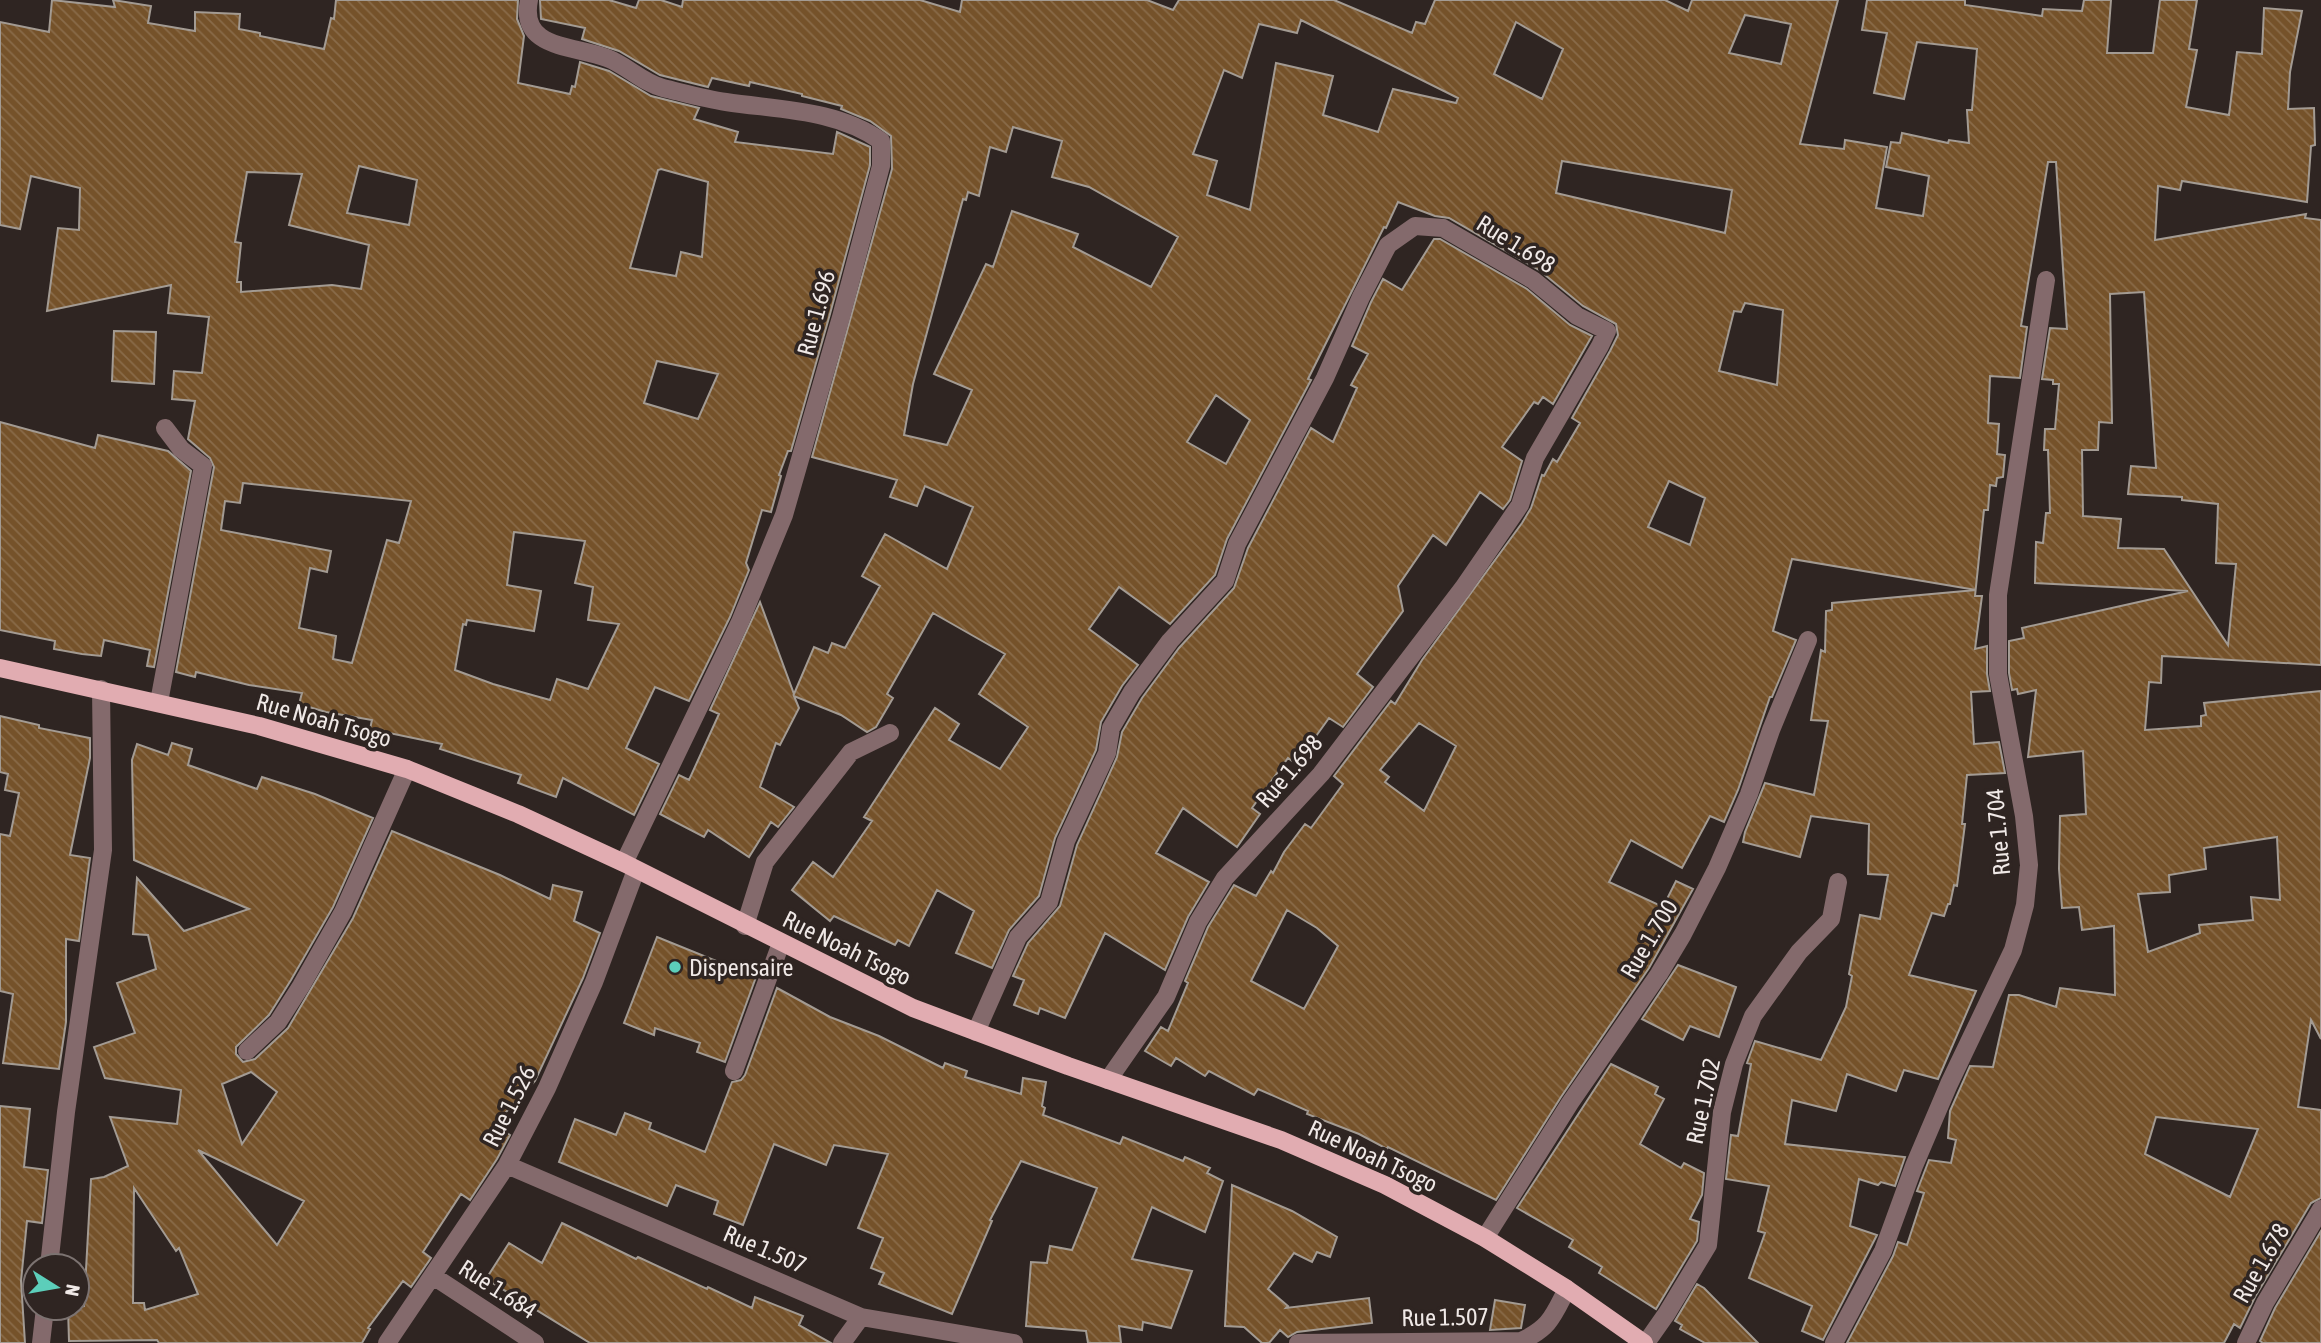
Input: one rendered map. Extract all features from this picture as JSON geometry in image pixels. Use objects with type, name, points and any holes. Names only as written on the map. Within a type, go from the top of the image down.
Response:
[{"type":"main road","name":"Rue Noah Tsogo","points":[[0,668],[259,726],[407,769],[519,814],[913,1008],[1281,1140],[1385,1185],[1485,1238],[1567,1289],[1645,1343]]},
{"type":"street","name":"Rue 1.696","points":[[529,0],[526,15],[538,38],[609,59],[659,87],[725,102],[831,118],[866,130],[881,141],[881,166],[784,515],[740,622],[630,867]]},
{"type":"street","name":"Rue 1.698","points":[[976,1032],[1018,937],[1049,902],[1066,841],[1107,753],[1111,728],[1132,692],[1170,641],[1225,581],[1237,544],[1325,378],[1388,245],[1415,226],[1443,228],[1523,274],[1577,316],[1606,331],[1600,346],[1535,457],[1520,505],[1464,588],[1321,774],[1226,878],[1198,922],[1166,997],[1108,1080]]},
{"type":"street","name":"Rue 1.704","points":[[1834,1343],[1883,1251],[1914,1166],[1949,1084],[2013,950],[2025,905],[2029,865],[2024,816],[1998,674],[1998,595],[2046,281]]},
{"type":"street","points":[[159,702],[203,466],[181,449],[164,428]]},
{"type":"street","name":"Rue 1.700","points":[[1485,1238],[1570,1103],[1683,934],[1717,868],[1749,794],[1771,730],[1808,640]]},
{"type":"street","points":[[51,1252],[66,1112],[103,850],[101,689]]},
{"type":"street","points":[[745,926],[765,862],[851,752],[890,733]]},
{"type":"street","points":[[247,1051],[278,1022],[307,976],[343,912],[407,769]]},
{"type":"street","name":"Rue 1.526","points":[[387,1343],[507,1165],[547,1088],[583,1006],[630,867]]},
{"type":"street","name":"Rue 1.702","points":[[1645,1343],[1667,1313],[1708,1245],[1723,1112],[1734,1064],[1753,1016],[1799,952],[1831,919],[1838,882]]},
{"type":"street","points":[[734,1071],[781,943]]},
{"type":"street","name":"Rue 1.507","points":[[507,1165],[861,1317],[1014,1343]]},
{"type":"street","name":"Rue 1.678","points":[[2246,1343],[2265,1303],[2321,1209]]},
{"type":"street","name":"Rue 1.684","points":[[433,1276],[535,1343]]},
{"type":"street","name":"Rue 1.507","points":[[1298,1343],[1521,1341],[1538,1334],[1549,1322],[1567,1289]]},
{"type":"street","points":[[842,1343],[861,1317]]},
{"type":"street","points":[[41,1343],[43,1322]]},
{"type":"building","points":[[52,0],[115,7],[113,0],[151,6],[148,23],[195,31],[195,12],[240,14],[239,29],[324,49],[331,18],[334,19],[336,0],[518,0],[517,19],[524,36],[518,83],[570,94],[572,86],[575,87],[580,62],[609,71],[651,96],[699,108],[694,119],[738,132],[735,142],[833,154],[837,132],[870,147],[870,165],[791,451],[788,451],[779,475],[781,476],[771,512],[762,510],[746,563],[749,570],[730,617],[689,701],[655,687],[626,748],[659,764],[634,815],[563,778],[556,797],[518,783],[521,775],[440,749],[442,744],[370,729],[372,720],[299,704],[302,693],[249,685],[196,672],[195,677],[176,672],[214,467],[210,458],[188,439],[195,401],[172,399],[174,371],[202,373],[209,317],[168,313],[171,285],[47,311],[58,228],[79,230],[80,188],[31,176],[20,229],[0,225],[0,22],[49,32]],"holes":[[[359,166],[417,180],[409,225],[347,213]],[[658,170],[708,182],[702,257],[681,252],[676,276],[630,268]],[[247,172],[302,174],[289,225],[369,245],[361,289],[332,285],[241,292],[241,282],[237,282],[241,243],[235,242]],[[657,361],[718,374],[698,419],[644,403]],[[243,483],[411,501],[399,543],[387,540],[352,663],[333,659],[336,636],[299,628],[310,568],[327,572],[331,551],[221,530],[225,501],[240,503]],[[514,532],[585,541],[575,583],[593,587],[588,620],[619,624],[588,689],[557,679],[550,700],[455,670],[463,624],[466,625],[467,620],[534,631],[541,591],[507,585]]]},
{"type":"building","points":[[540,0],[609,0],[636,8],[639,0],[661,0],[682,7],[683,0],[920,0],[960,12],[962,0],[1147,0],[1173,10],[1179,0],[1334,0],[1412,33],[1416,22],[1425,24],[1435,0],[1665,0],[1688,11],[1692,0],[1838,0],[1800,144],[1844,149],[1845,140],[1887,147],[1876,208],[1923,216],[1929,176],[1886,167],[1891,142],[1900,143],[1902,133],[1948,143],[1949,140],[1969,143],[1967,110],[1972,110],[1977,49],[1917,42],[1904,99],[1874,93],[1887,33],[1862,30],[1867,0],[1965,0],[1965,5],[2042,16],[2043,9],[2082,11],[2084,0],[2111,0],[2107,53],[2153,53],[2160,0],[2197,0],[2189,49],[2197,50],[2186,107],[2229,115],[2237,52],[2262,54],[2264,8],[2302,11],[2290,72],[2288,109],[2314,108],[2315,145],[2311,146],[2307,202],[2182,181],[2180,190],[2158,186],[2155,240],[2306,214],[2305,218],[2321,220],[2321,665],[2162,656],[2161,683],[2149,682],[2145,730],[2201,726],[2201,716],[2206,715],[2204,703],[2321,691],[2321,1039],[2311,1020],[2298,1107],[2321,1110],[2321,1198],[2311,1203],[2255,1297],[2240,1328],[2234,1324],[2224,1343],[1847,1343],[1898,1242],[1907,1245],[1924,1193],[1917,1191],[1929,1160],[1951,1163],[1956,1140],[1948,1138],[1950,1111],[1970,1066],[1993,1067],[2009,995],[2019,995],[2056,1007],[2060,988],[2115,995],[2114,926],[2082,930],[2079,907],[2062,908],[2059,869],[2060,816],[2086,814],[2083,751],[2028,757],[2036,690],[2018,694],[2017,689],[2012,690],[2009,641],[2024,638],[2022,628],[2188,591],[2035,583],[2036,542],[2043,543],[2046,513],[2050,513],[2048,450],[2044,450],[2045,429],[2055,429],[2059,384],[2053,384],[2053,380],[2042,379],[2050,328],[2067,329],[2056,162],[2048,162],[2021,326],[2027,327],[2020,378],[1990,376],[1988,423],[1999,424],[1997,454],[2005,455],[2003,477],[1997,478],[1996,486],[1990,485],[1988,510],[1984,510],[1976,590],[1792,559],[1773,631],[1796,640],[1770,697],[1724,822],[1710,816],[1682,868],[1631,840],[1609,882],[1663,907],[1676,881],[1693,889],[1649,968],[1561,1097],[1496,1200],[1388,1147],[1387,1149],[1359,1134],[1307,1114],[1308,1111],[1258,1089],[1254,1095],[1209,1071],[1205,1076],[1176,1058],[1171,1066],[1145,1051],[1161,1027],[1168,1031],[1208,927],[1234,885],[1256,896],[1305,824],[1311,828],[1343,784],[1334,776],[1391,701],[1395,704],[1422,660],[1522,523],[1531,508],[1542,475],[1544,476],[1553,459],[1557,462],[1580,423],[1572,418],[1618,335],[1616,324],[1583,306],[1539,270],[1449,218],[1435,216],[1398,202],[1308,379],[1311,380],[1227,539],[1215,575],[1170,624],[1119,587],[1089,629],[1138,665],[1101,722],[1096,750],[1055,838],[1039,896],[1009,930],[992,968],[956,953],[974,911],[937,890],[909,946],[898,940],[895,945],[834,916],[830,921],[792,890],[813,862],[833,877],[872,821],[864,817],[935,708],[959,724],[949,740],[1000,769],[1028,727],[979,694],[1005,654],[933,613],[887,694],[893,698],[876,727],[867,732],[841,715],[794,696],[799,708],[780,745],[776,743],[760,787],[794,807],[778,827],[771,822],[749,857],[708,830],[704,837],[660,814],[679,775],[689,780],[719,714],[710,710],[760,602],[794,694],[814,647],[828,653],[832,643],[845,648],[880,586],[862,576],[885,534],[947,569],[973,507],[925,486],[917,506],[890,497],[897,480],[812,457],[892,169],[891,136],[870,121],[841,109],[842,106],[802,94],[750,82],[749,86],[712,78],[708,87],[660,75],[619,51],[582,39],[585,28],[541,19]],"holes":[[[1745,15],[1791,24],[1781,64],[1729,53]],[[1301,20],[1458,98],[1456,103],[1393,89],[1378,132],[1323,115],[1333,76],[1276,63],[1250,210],[1207,195],[1217,161],[1193,154],[1224,70],[1242,78],[1259,24],[1297,33]],[[1516,22],[1563,49],[1542,99],[1494,74]],[[1013,127],[1062,141],[1052,177],[1089,187],[1178,237],[1151,287],[1073,247],[1078,234],[1012,211],[993,267],[986,264],[934,374],[972,390],[947,445],[904,435],[913,384],[963,199],[966,200],[968,192],[979,196],[990,147],[1006,152]],[[1562,161],[1732,190],[1725,233],[1556,193]],[[2144,292],[2156,468],[2131,466],[2128,494],[2182,497],[2182,500],[2218,504],[2216,563],[2236,564],[2228,645],[2164,549],[2118,548],[2121,519],[2083,516],[2082,450],[2098,450],[2099,422],[2112,423],[2110,294]],[[1745,303],[1783,310],[1777,385],[1719,371],[1734,311],[1741,312]],[[1216,395],[1250,420],[1226,464],[1187,442]],[[1669,481],[1705,498],[1690,545],[1648,527]],[[1419,723],[1456,746],[1424,811],[1385,782],[1389,777],[1380,770]],[[2277,837],[2280,900],[2251,897],[2253,920],[2199,925],[2200,933],[2148,952],[2138,894],[2170,892],[2169,875],[2206,869],[2204,848]],[[1287,910],[1317,928],[1338,946],[1304,1009],[1251,981]],[[2156,1117],[2258,1129],[2230,1197],[2145,1154]]]},
{"type":"building","points":[[1434,239],[1440,239],[1527,289],[1570,325],[1592,336],[1553,404],[1543,397],[1538,404],[1534,402],[1502,447],[1522,461],[1510,500],[1503,509],[1480,492],[1446,545],[1433,535],[1398,586],[1403,611],[1357,674],[1373,687],[1343,727],[1329,718],[1296,764],[1288,758],[1252,808],[1260,814],[1237,847],[1183,808],[1156,853],[1209,882],[1188,917],[1165,970],[1105,933],[1065,1018],[1040,1008],[1038,1014],[1014,1005],[1024,980],[1013,976],[1028,943],[1060,906],[1077,845],[1117,757],[1122,732],[1142,698],[1179,648],[1234,588],[1248,548],[1311,428],[1333,442],[1357,388],[1351,385],[1368,354],[1352,346],[1371,302],[1383,279],[1402,290]]},
{"type":"building","points":[[114,331],[156,332],[154,384],[112,381]]},
{"type":"building","points":[[0,422],[95,448],[98,435],[168,451],[191,471],[154,667],[147,666],[150,650],[104,640],[101,656],[82,654],[54,649],[55,641],[0,630]]},
{"type":"building","points":[[1976,590],[1975,596],[1982,596],[1975,649],[1987,646],[1990,691],[1971,692],[1974,744],[1999,742],[2005,773],[1967,775],[1962,824],[1965,824],[1957,886],[1954,885],[1944,916],[1932,913],[1909,975],[1976,991],[1938,1079],[1904,1070],[1896,1091],[1847,1074],[1836,1111],[1792,1100],[1785,1144],[1905,1157],[1895,1186],[1881,1182],[1878,1185],[1859,1179],[1850,1226],[1877,1235],[1823,1340],[1802,1331],[1812,1306],[1749,1278],[1765,1233],[1758,1231],[1769,1186],[1726,1179],[1731,1135],[1738,1136],[1751,1064],[1747,1063],[1755,1041],[1821,1060],[1846,1007],[1860,915],[1880,919],[1888,875],[1868,874],[1869,824],[1811,816],[1800,857],[1743,842],[1765,783],[1814,795],[1828,721],[1811,720],[1821,650],[1825,652],[1826,611],[1832,610],[1832,603]]},
{"type":"building","points":[[0,716],[39,725],[39,728],[90,738],[90,758],[70,855],[90,858],[79,941],[66,939],[66,1022],[59,1069],[3,1063],[13,994],[0,991],[0,834],[10,836],[19,793],[5,790],[8,774],[0,772]]},
{"type":"building","points":[[172,743],[192,749],[188,765],[257,789],[262,777],[315,794],[373,818],[333,907],[291,980],[269,1015],[236,1047],[236,1054],[243,1062],[255,1059],[288,1028],[353,918],[392,831],[500,875],[550,899],[553,885],[582,892],[574,921],[600,933],[583,978],[535,1081],[494,1125],[510,1135],[497,1159],[470,1200],[461,1194],[423,1252],[431,1258],[411,1287],[403,1281],[368,1328],[370,1329],[362,1343],[69,1341],[68,1322],[91,1322],[91,1252],[87,1252],[91,1179],[104,1177],[128,1166],[110,1117],[177,1124],[181,1090],[105,1078],[94,1047],[135,1033],[117,983],[156,969],[148,935],[133,934],[137,878],[184,931],[249,909],[134,860],[132,760],[137,744],[168,755]],"holes":[[[251,1072],[277,1092],[242,1144],[222,1084]],[[198,1150],[304,1201],[277,1245]],[[134,1188],[176,1251],[179,1248],[198,1294],[145,1310],[144,1303],[133,1303]]]},
{"type":"building","points":[[657,937],[756,977],[725,1062],[697,1052],[700,1043],[655,1028],[654,1035],[624,1023]]},
{"type":"building","points":[[1678,965],[1736,987],[1719,1037],[1690,1026],[1683,1040],[1642,1019]]},
{"type":"building","points":[[777,988],[830,1017],[879,1036],[943,1068],[945,1063],[967,1071],[965,1077],[1021,1094],[1023,1078],[1046,1082],[1043,1115],[1120,1144],[1123,1137],[1183,1161],[1185,1157],[1210,1168],[1207,1173],[1223,1181],[1205,1232],[1152,1207],[1132,1259],[1192,1271],[1171,1328],[1143,1322],[1142,1330],[1119,1326],[1121,1343],[1088,1343],[1086,1331],[1026,1326],[1031,1262],[1047,1263],[1050,1246],[1072,1250],[1097,1188],[1021,1161],[990,1220],[992,1221],[952,1314],[879,1284],[884,1273],[871,1268],[883,1238],[858,1228],[888,1154],[834,1145],[826,1165],[774,1144],[743,1225],[714,1214],[718,1201],[676,1185],[667,1206],[559,1162],[575,1119],[616,1135],[625,1113],[651,1123],[649,1129],[705,1152],[732,1082],[741,1080],[745,1075]]},
{"type":"building","points":[[1611,1064],[1658,1087],[1655,1094],[1664,1099],[1640,1144],[1681,1168],[1684,1163],[1704,1173],[1702,1195],[1690,1219],[1699,1222],[1697,1241],[1656,1309],[1599,1273],[1602,1267],[1569,1247],[1573,1240],[1517,1208]]},
{"type":"building","points":[[0,1106],[30,1109],[24,1167],[48,1170],[42,1223],[27,1221],[24,1252],[21,1252],[21,1322],[24,1322],[25,1343],[0,1343]]},
{"type":"building","points":[[1232,1185],[1292,1211],[1337,1237],[1330,1257],[1317,1252],[1312,1262],[1294,1253],[1268,1289],[1288,1306],[1286,1308],[1369,1298],[1372,1323],[1297,1332],[1288,1337],[1280,1330],[1269,1343],[1262,1343],[1244,1327],[1225,1326]]},
{"type":"building","points":[[562,1223],[636,1259],[638,1257],[752,1308],[755,1297],[803,1316],[799,1325],[831,1343],[590,1343],[486,1279],[509,1243],[542,1263]]},
{"type":"building","points":[[2321,1231],[2321,1343],[2263,1343],[2260,1341],[2275,1308]]},
{"type":"building","points":[[1697,1284],[1758,1343],[1705,1343],[1680,1329],[1682,1325],[1675,1321]]},
{"type":"building","points":[[1495,1300],[1525,1305],[1521,1328],[1490,1330]]},
{"type":"place","name":"Dispensaire","points":[[675,967]]}]
